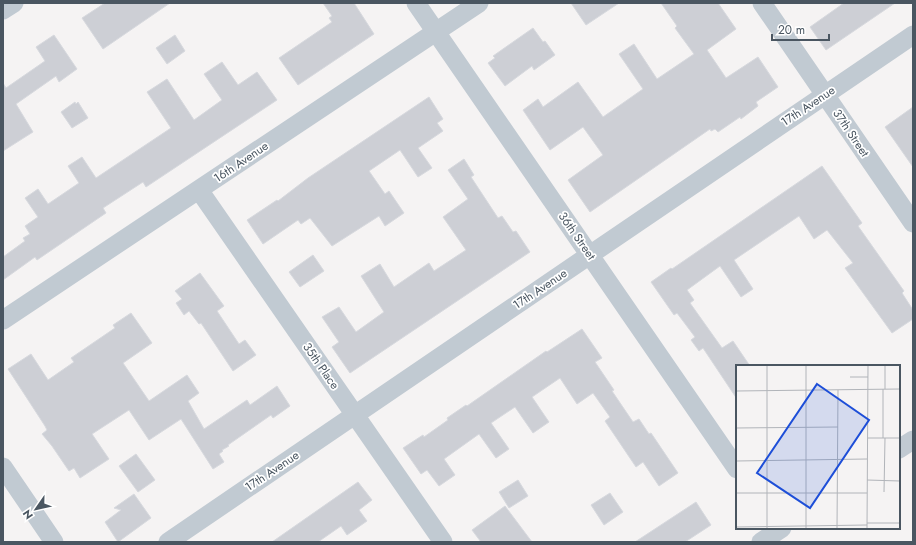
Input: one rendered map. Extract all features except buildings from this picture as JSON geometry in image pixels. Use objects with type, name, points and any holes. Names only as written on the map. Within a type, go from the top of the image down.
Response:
[{"type":"street","points":[[3,10],[14,3]]},
{"type":"street","name":"36th Street","points":[[416,3],[736,468]]},
{"type":"street","name":"16th Avenue","points":[[3,320],[479,3]]},
{"type":"street","name":"37th Street","points":[[762,3],[913,223]]},
{"type":"street","name":"17th Avenue","points":[[168,542],[913,35]]},
{"type":"street","name":"35th Place","points":[[199,190],[443,542]]},
{"type":"street","points":[[900,448],[913,440]]},
{"type":"street","points":[[3,467],[54,542]]},
{"type":"street","points":[[761,542],[781,532]]}]
